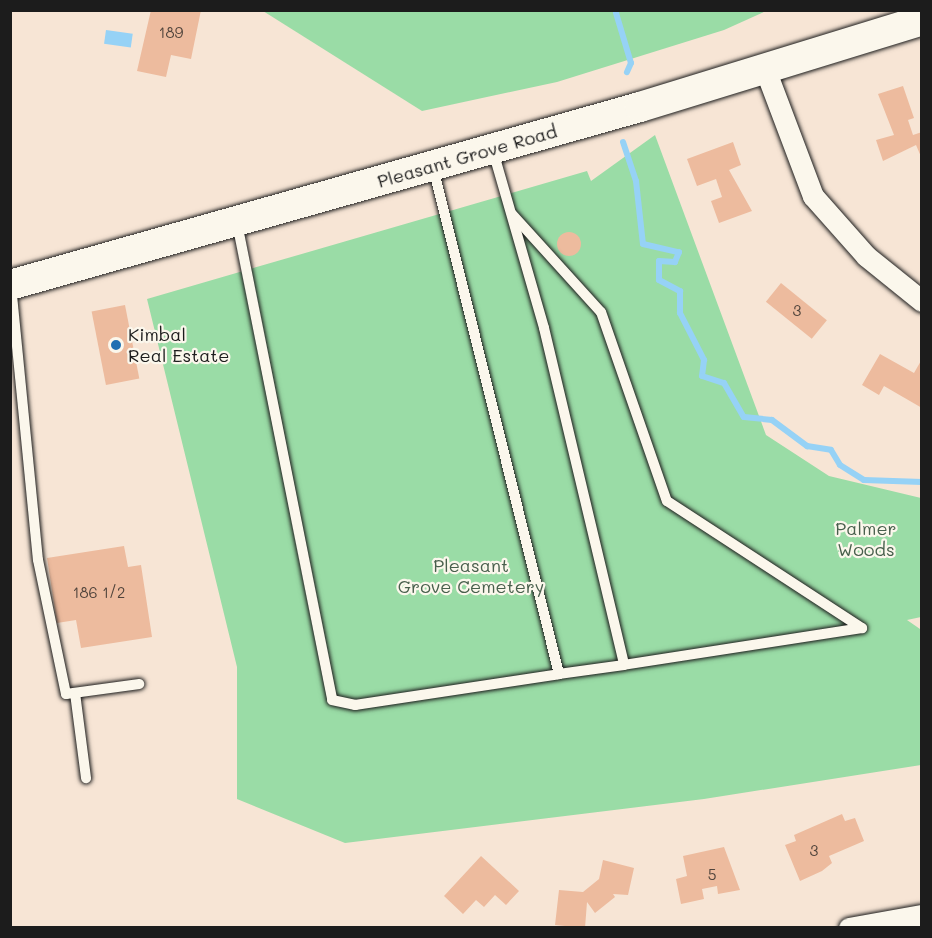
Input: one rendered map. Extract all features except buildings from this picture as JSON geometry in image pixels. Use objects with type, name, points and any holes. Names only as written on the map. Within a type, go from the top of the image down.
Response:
[{"type":"street","name":"Pleasant Grove Road","points":[[11,285],[492,149],[765,69],[921,20]]},
{"type":"street","points":[[765,69],[813,196],[866,256],[921,301]]},
{"type":"street","points":[[849,927],[921,915]]},
{"type":"lane","points":[[492,149],[544,328],[624,665]]},
{"type":"lane","points":[[433,166],[559,674]]},
{"type":"lane","points":[[237,220],[333,700],[355,705],[862,628],[667,501],[601,312],[512,214]]},
{"type":"lane","points":[[11,285],[38,560],[66,694],[139,684]]},
{"type":"lane","points":[[75,693],[86,778]]},
{"type":"green space","points":[[263,11],[766,11],[724,30],[557,82],[422,111]]},
{"type":"green space","name":"Pleasant Grove Cemetery","points":[[655,135],[766,435],[829,476],[921,498],[921,617],[907,620],[920,629],[921,765],[704,799],[345,843],[237,799],[237,667],[147,299],[587,171],[591,181]]},
{"type":"water","points":[[106,30],[133,34],[131,48],[104,44]]},
{"type":"waterway","points":[[616,13],[631,63],[627,72]]},
{"type":"waterway","points":[[623,142],[636,181],[643,244],[679,252],[675,262],[659,261],[659,280],[680,291],[680,313],[704,360],[702,376],[724,383],[744,417],[772,420],[807,446],[831,450],[840,465],[864,480],[922,482]]},
{"type":"place","name":"Kimbal Real Estate","points":[[116,345]]},
{"type":"park label","name":"Palmer Woods","points":[[866,539]]}]
